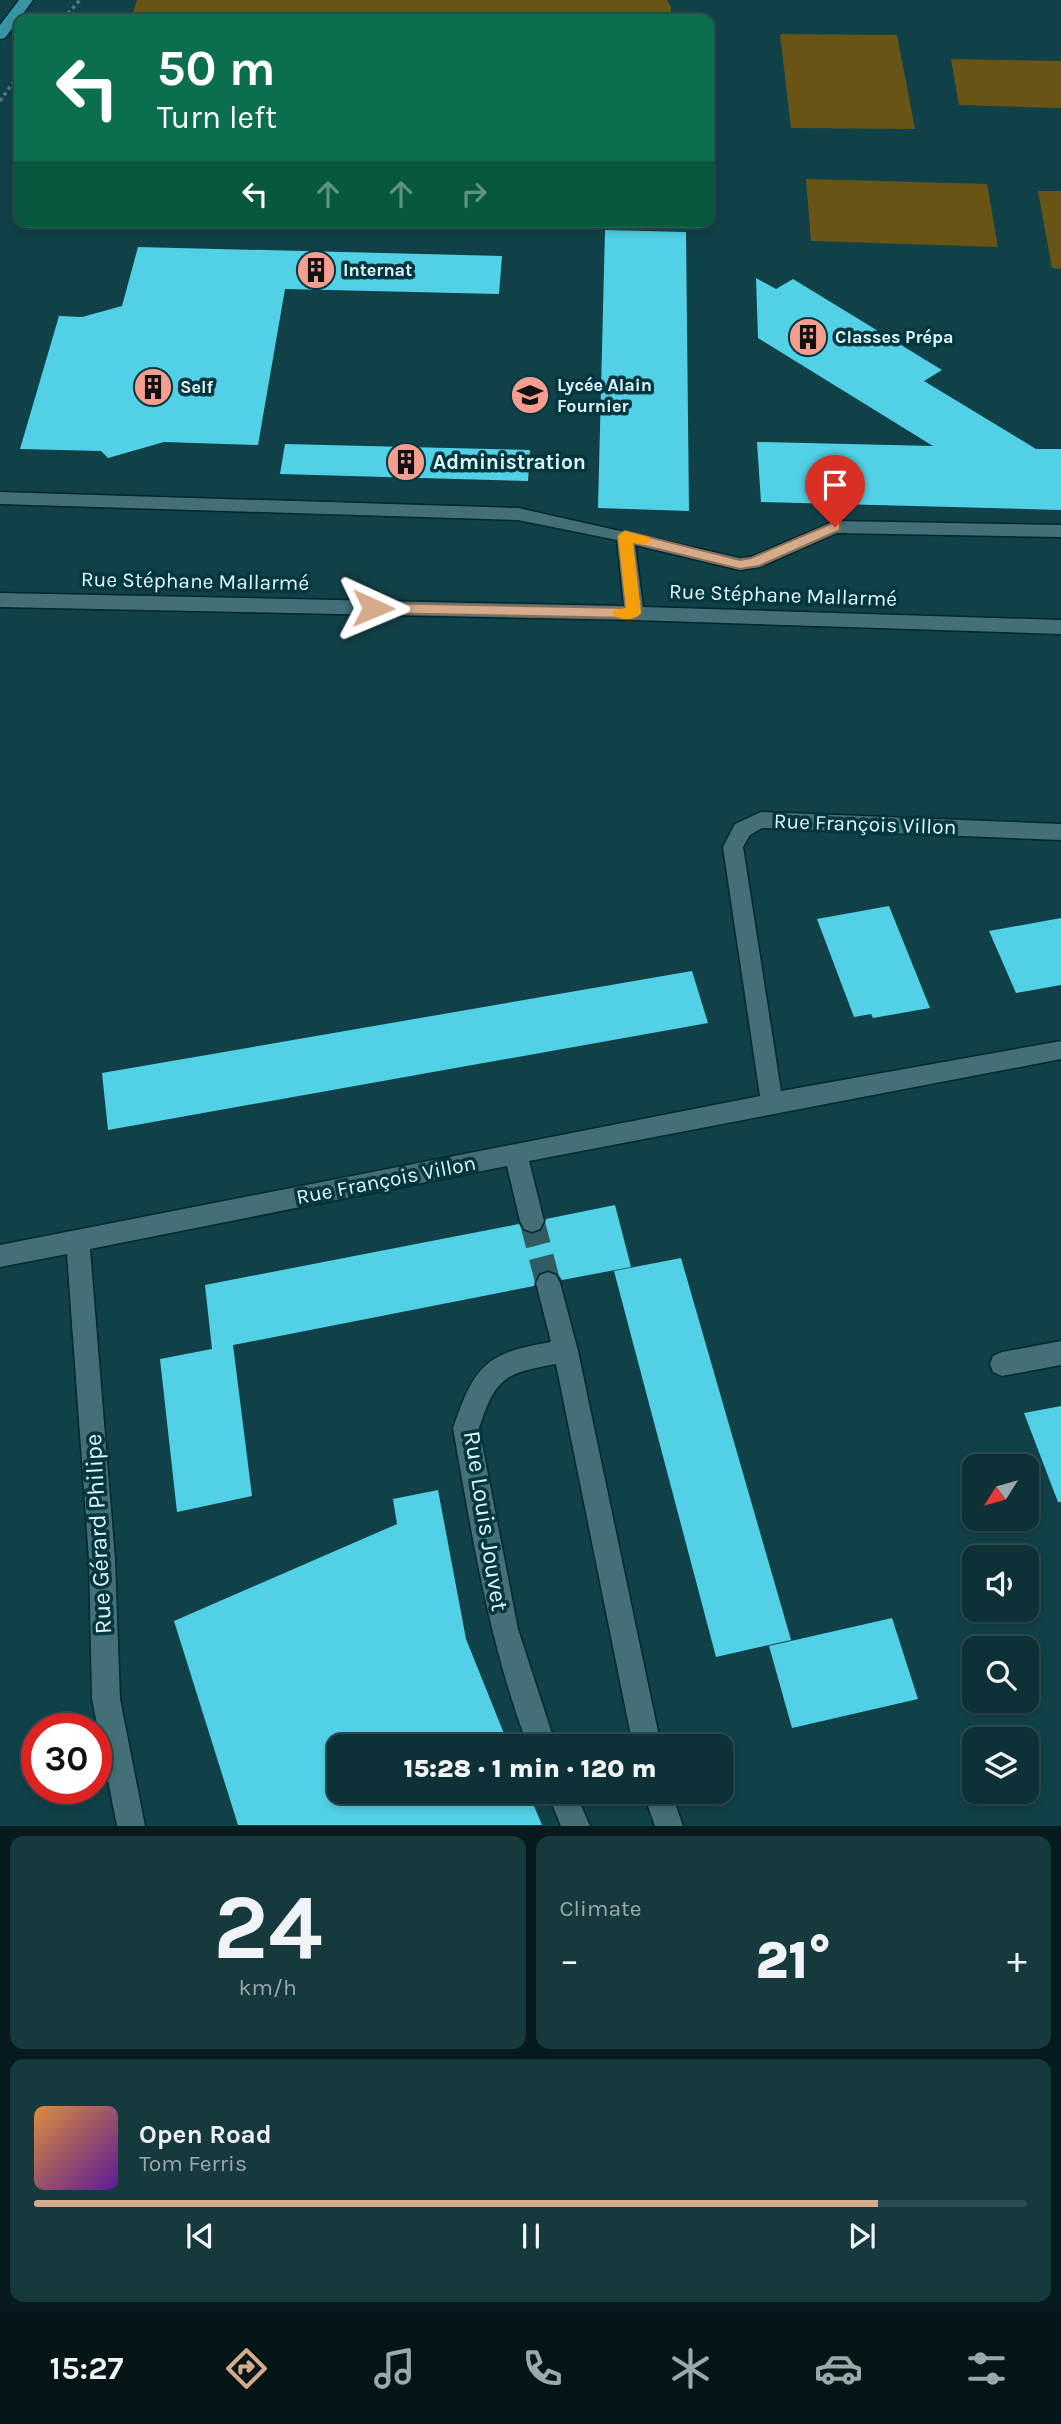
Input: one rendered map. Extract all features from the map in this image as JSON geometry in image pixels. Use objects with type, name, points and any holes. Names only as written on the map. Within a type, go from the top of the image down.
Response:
[{"type":"main road","points":[[0,35],[14,16]]},
{"type":"street","points":[[0,498],[518,514],[740,564],[754,563],[835,527],[1061,531]]},
{"type":"street","points":[[625,536],[634,613]]},
{"type":"street","name":"Rue Stéphane Mallarmé","points":[[0,600],[634,613],[1061,627]]},
{"type":"street","name":"Rue François Villon","points":[[772,1103],[733,847],[736,834],[746,825],[761,820],[1061,832]]},
{"type":"street","name":"Rue François Villon","points":[[0,1256],[772,1103],[1061,1050]]},
{"type":"street","points":[[516,1154],[532,1222]]},
{"type":"street","name":"Rue Gérard Philipe","points":[[78,1241],[102,1559],[106,1699],[131,1825]]},
{"type":"street","points":[[548,1283],[566,1350],[645,1734]]},
{"type":"street","name":"Rue Louis Jouvet","points":[[537,1734],[525,1705],[507,1644],[467,1428],[473,1406],[489,1375],[507,1362],[566,1350]]},
{"type":"street","points":[[1002,1364],[1061,1353]]},
{"type":"street","points":[[566,1804],[576,1825]]},
{"type":"street","points":[[661,1804],[669,1825]]},
{"type":"path","points":[[67,14],[80,0]]},
{"type":"path","points":[[0,101],[14,81]]},
{"type":"shaded area","points":[[137,0],[667,0],[671,7],[671,14],[133,14]]},
{"type":"shaded area","points":[[780,34],[897,35],[915,129],[791,128]]},
{"type":"shaded area","points":[[951,59],[1061,61],[1061,108],[959,105]]},
{"type":"shaded area","points":[[806,179],[987,184],[998,247],[811,241]]},
{"type":"shaded area","points":[[1038,191],[1061,191],[1061,269],[1052,268]]},
{"type":"building","points":[[605,230],[686,232],[689,511],[598,508]]},
{"type":"building","points":[[138,247],[502,256],[499,294],[285,289],[258,445],[164,442],[108,458],[101,451],[20,449],[59,316],[82,317],[122,306]]},
{"type":"building","points":[[756,278],[776,289],[793,279],[942,370],[924,381],[1036,449],[1061,449],[1061,510],[761,502],[757,442],[933,446],[758,338]]},
{"type":"building","name":"Administration","points":[[285,444],[530,450],[528,481],[280,474]]},
{"type":"building","points":[[889,906],[930,1008],[873,1018],[871,1014],[854,1017],[817,919]]},
{"type":"building","points":[[1061,918],[1061,985],[1016,993],[989,931]]},
{"type":"building","points":[[692,971],[708,1023],[108,1130],[102,1073]]},
{"type":"building","points":[[615,1205],[631,1267],[562,1280],[557,1273],[547,1270],[538,1274],[534,1286],[233,1345],[252,1496],[177,1512],[160,1359],[212,1349],[205,1285],[519,1224],[523,1231],[533,1234],[542,1230],[546,1219]]},
{"type":"building","points":[[681,1258],[791,1640],[716,1657],[614,1271]]},
{"type":"building","points":[[1061,1406],[1061,1502],[1058,1502],[1024,1413]]},
{"type":"building","points":[[438,1490],[466,1639],[504,1734],[327,1734],[327,1804],[533,1804],[542,1825],[238,1825],[174,1621],[397,1524],[393,1499]]},
{"type":"building","points":[[892,1618],[918,1699],[792,1728],[769,1646]]},
{"type":"tunnel","points":[[532,1221],[548,1283]]},
{"type":"slow traffic","points":[[619,613],[634,613],[625,536],[644,541]]},
{"type":"place","name":"Internat","points":[[316,270]]},
{"type":"place","name":"Classes Prépa","points":[[808,337]]},
{"type":"place","name":"Self","points":[[153,387]]},
{"type":"place","name":"Lycée Alain Fournier","points":[[530,395]]},
{"type":"place","name":"Administration","points":[[406,462]]},
{"type":"route","points":[[373,608],[634,613],[625,536],[740,564],[754,563],[835,527]]}]
